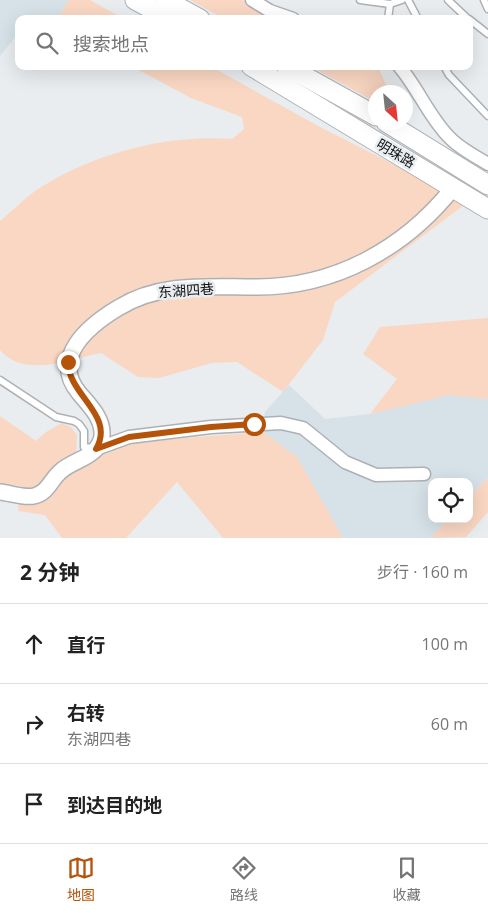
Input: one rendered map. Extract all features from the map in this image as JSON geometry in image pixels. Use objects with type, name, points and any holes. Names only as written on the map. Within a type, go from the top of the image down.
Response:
[{"type":"main road","points":[[135,0],[163,15]]},
{"type":"main road","points":[[165,0],[193,15]]},
{"type":"main road","name":"明珠路","points":[[258,70],[488,209]]},
{"type":"main road","name":"明珠路","points":[[293,70],[368,112]]},
{"type":"main road","name":"明珠路","points":[[399,130],[488,185]]},
{"type":"street","points":[[252,0],[270,11],[282,15]]},
{"type":"street","points":[[402,70],[419,93],[439,126],[450,139],[488,164]]},
{"type":"street","name":"东湖四巷","points":[[96,449],[102,438],[102,428],[94,412],[70,380],[68,362],[70,352],[81,338],[104,316],[136,297],[159,290],[193,286],[257,288],[280,285],[342,271],[372,259],[406,236],[434,212],[453,188]]},
{"type":"street","points":[[0,492],[33,496],[41,493],[60,471],[96,449],[129,437],[211,427],[281,423],[303,428],[345,462],[376,475],[424,474]]},
{"type":"lane","points":[[360,0],[390,4],[402,0]]},
{"type":"lane","points":[[408,0],[416,15]]},
{"type":"lane","points":[[448,0],[465,15]]},
{"type":"lane","points":[[484,0],[488,9]]},
{"type":"lane","points":[[389,15],[390,4]]},
{"type":"lane","points":[[473,22],[488,34]]},
{"type":"lane","points":[[446,70],[488,116]]},
{"type":"lane","points":[[0,380],[56,417],[74,420],[84,431],[84,448],[96,449]]},
{"type":"shaded area","points":[[0,0],[69,0],[60,15],[15,15],[15,37],[0,56]]},
{"type":"shaded area","points":[[69,0],[90,0],[117,15],[60,15]]},
{"type":"shaded area","points":[[190,0],[242,0],[270,15],[218,15]]},
{"type":"shaded area","points":[[138,70],[217,70],[320,127],[468,202],[335,302],[323,340],[283,392],[237,362],[212,363],[159,378],[138,377],[101,353],[48,365],[22,364],[10,359],[0,350],[0,221],[35,191],[57,178],[104,157],[129,149],[181,140],[232,139],[244,129],[242,117],[191,98]]},
{"type":"shaded area","points":[[317,70],[380,70],[386,85],[368,85],[368,98]]},
{"type":"shaded area","points":[[488,318],[488,399],[449,395],[370,414],[397,379],[363,354],[380,327]]},
{"type":"shaded area","points":[[289,385],[325,419],[370,414],[449,395],[488,399],[488,478],[473,493],[473,478],[428,478],[428,523],[444,523],[431,538],[343,538],[297,457],[263,432],[265,412]]},
{"type":"shaded area","points":[[0,416],[36,441],[46,432],[62,423],[71,427],[77,435],[76,456],[99,453],[132,442],[263,432],[297,457],[343,538],[223,538],[177,482],[126,538],[62,538],[45,515],[18,511],[21,486],[0,483]]},
{"type":"shaded area","points":[[488,478],[488,512],[466,537],[431,538],[444,523],[473,523],[473,493]]},
{"type":"route","points":[[68,362],[70,380],[88,402],[102,428],[102,438],[96,449],[129,437],[254,424]]}]
